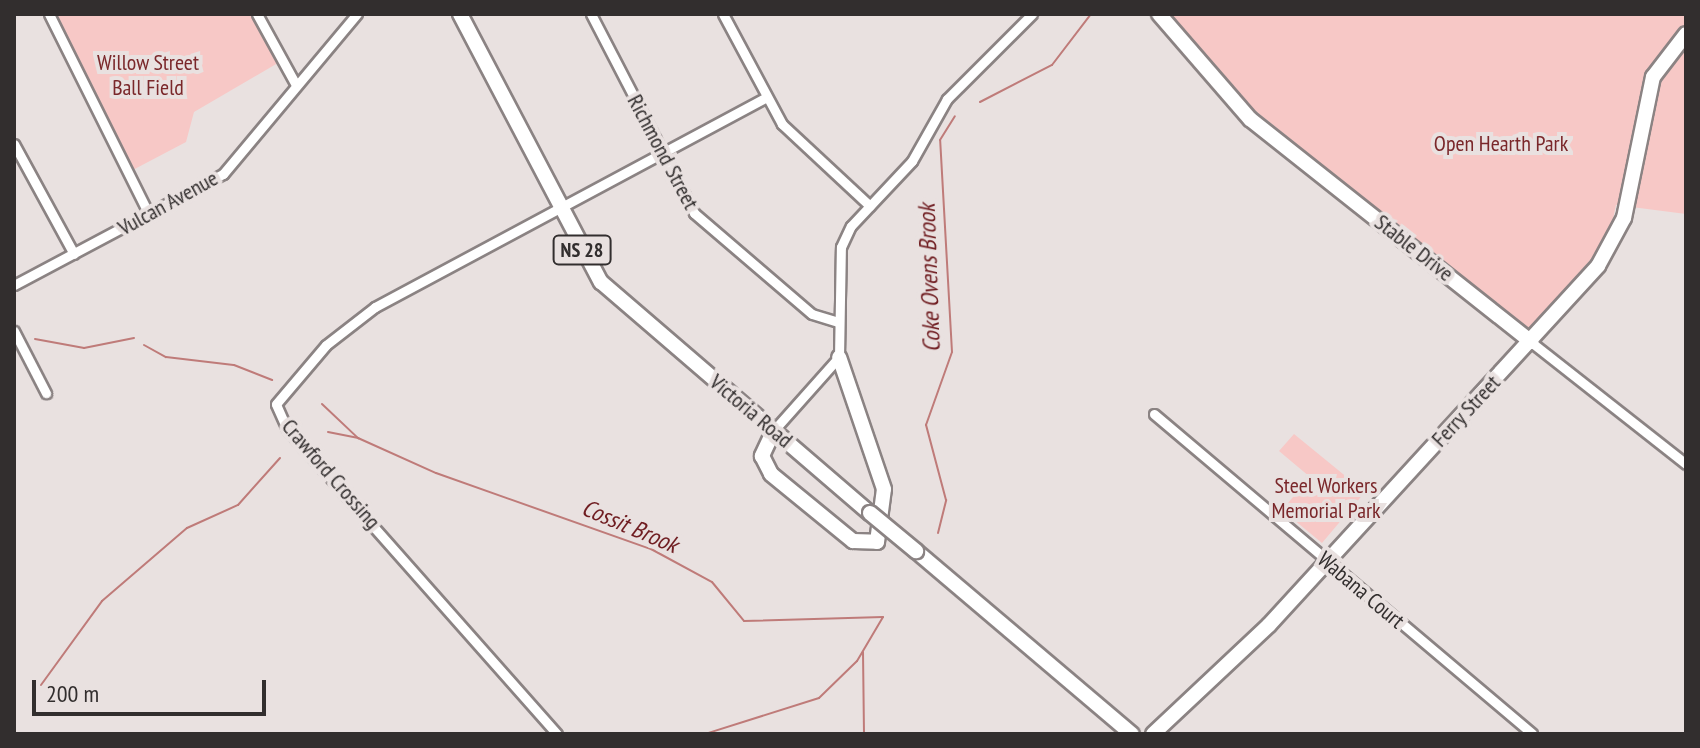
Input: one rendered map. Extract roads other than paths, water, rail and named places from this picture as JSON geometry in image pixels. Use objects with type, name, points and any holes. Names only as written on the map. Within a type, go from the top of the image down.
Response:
[{"type":"main road","name":"Victoria Road","points":[[460,14],[562,210],[615,298],[1132,734]]},
{"type":"main road","name":"Stable Drive","points":[[1159,14],[1250,119],[1531,342]]},
{"type":"main road","name":"Ferry Street","points":[[1153,734],[1327,561],[1531,342],[1616,237],[1653,77],[1686,34]]},
{"type":"main road","points":[[774,430],[762,456],[771,474],[853,541],[877,542],[884,489],[839,357]]},
{"type":"street","points":[[49,14],[149,215]]},
{"type":"street","points":[[257,14],[296,85]]},
{"type":"street","name":"Vulcan Avenue","points":[[14,285],[223,174],[357,14]]},
{"type":"street","name":"Richmond Street","points":[[591,14],[663,154],[709,228],[817,318],[838,322]]},
{"type":"street","points":[[723,14],[766,97],[791,136],[870,206]]},
{"type":"street","points":[[774,430],[839,357],[841,247],[870,206],[912,161],[947,99],[1032,14]]},
{"type":"street","points":[[562,210],[766,97]]},
{"type":"street","points":[[14,144],[74,254]]},
{"type":"street","name":"Crawford Crossing","points":[[557,734],[287,429],[276,404],[326,345],[375,307],[562,210]]},
{"type":"street","points":[[14,331],[46,393]]},
{"type":"street","name":"Stable Drive","points":[[1531,342],[1686,464]]},
{"type":"street","name":"Wabana Court","points":[[1154,414],[1532,734]]},
{"type":"waterway","name":"Coke Ovens Brook","points":[[980,102],[1052,65],[1091,14]]},
{"type":"waterway","name":"Coke Ovens Brook","points":[[938,533],[946,500],[926,425],[952,352],[940,140],[955,116]]},
{"type":"waterway","name":"Cossit Brook","points":[[35,339],[84,348],[134,338]]},
{"type":"waterway","name":"Cossit Brook","points":[[144,345],[166,357],[234,365],[272,380]]},
{"type":"waterway","name":"Cossit Brook","points":[[322,404],[358,438],[436,473],[651,549],[712,582],[744,621],[883,617],[857,661],[819,698],[705,734]]},
{"type":"waterway","points":[[328,432],[358,438]]},
{"type":"waterway","points":[[41,685],[102,601],[187,528],[238,505],[280,458]]},
{"type":"waterway","points":[[863,652],[864,734]]},
{"type":"park label","name":"Willow Street Ball Field","points":[[148,74]]},
{"type":"park label","name":"Open Hearth Park","points":[[1501,144]]},
{"type":"park label","name":"Steel Workers Memorial Park","points":[[1326,498]]}]
